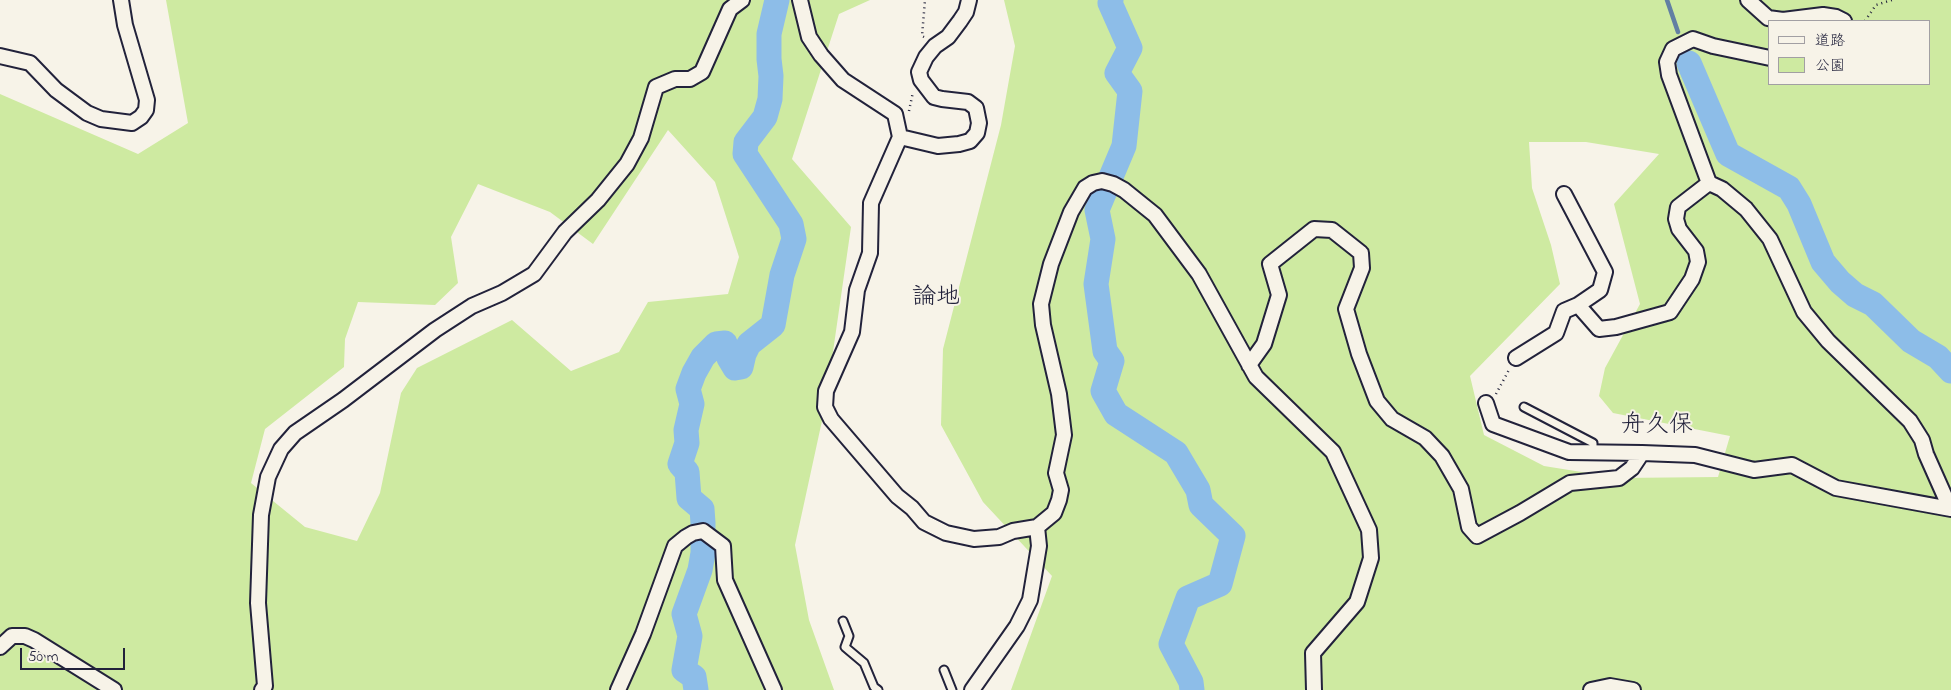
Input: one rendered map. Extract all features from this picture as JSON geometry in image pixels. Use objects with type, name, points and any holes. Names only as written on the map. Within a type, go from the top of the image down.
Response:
[{"type":"street","points":[[0,56],[30,63],[56,90],[86,113],[101,119],[132,123],[141,118],[146,110],[147,100],[125,25],[120,0]]},
{"type":"street","points":[[262,690],[265,686],[258,603],[261,514],[268,477],[282,449],[295,433],[343,400],[435,330],[472,306],[502,293],[534,274],[565,232],[598,200],[627,164],[641,138],[656,87],[675,79],[690,78],[702,72],[730,9],[742,0]]},
{"type":"street","points":[[800,0],[809,37],[821,55],[843,80],[895,114],[900,137],[870,203],[870,253],[857,290],[852,332],[826,391],[825,407],[838,426],[897,496],[924,522],[946,533],[974,539],[999,537],[1013,531],[1038,527],[1054,513],[1059,500],[1060,490],[1056,473],[1064,435],[1059,394],[1043,325],[1041,304],[1051,264],[1071,212],[1085,188],[1093,183],[1102,181],[1113,184],[1131,195],[1154,215],[1199,274],[1256,377],[1333,452],[1369,530],[1371,558],[1357,602],[1313,652],[1314,690]]},
{"type":"street","points":[[900,137],[938,146],[959,144],[970,140],[977,133],[979,123],[976,108],[968,102],[934,97],[920,80],[920,72],[926,57],[935,46],[945,39],[966,12],[969,0]]},
{"type":"street","points":[[1748,0],[1768,18],[1783,20],[1824,14],[1842,20]]},
{"type":"street","points":[[1768,58],[1713,46],[1692,39],[1672,49],[1668,62],[1669,75],[1709,183],[1722,189],[1746,208],[1770,239],[1804,312],[1828,341],[1910,421],[1922,440],[1926,454],[1950,508]]},
{"type":"street","points":[[1578,305],[1599,328],[1616,327],[1670,312],[1692,279],[1698,262],[1696,251],[1680,229],[1676,219],[1678,207],[1709,183]]},
{"type":"street","points":[[1516,358],[1556,333],[1564,311],[1578,305],[1600,290],[1604,272],[1564,194]]},
{"type":"street","points":[[1249,365],[1264,344],[1279,295],[1270,264],[1314,229],[1332,230],[1361,253],[1362,268],[1346,309],[1359,354],[1377,401],[1392,419],[1424,438],[1442,456],[1460,489],[1469,527],[1478,536],[1570,483],[1619,478],[1632,468],[1642,453]]},
{"type":"street","points":[[1486,403],[1493,424],[1569,452],[1696,455],[1754,470],[1792,465],[1836,488],[1950,508]]},
{"type":"street","points":[[972,690],[1017,626],[1030,600],[1040,546],[1038,527]]},
{"type":"street","points":[[618,690],[643,634],[675,546],[693,533],[703,531],[723,546],[725,580],[774,690]]},
{"type":"street","points":[[0,647],[12,636],[25,636],[114,690]]},
{"type":"street","points":[[1591,690],[1610,686],[1633,690]]},
{"type":"lane","points":[[1524,407],[1593,443],[1593,453]]},
{"type":"lane","points":[[843,621],[849,636],[845,647],[864,663],[874,687],[878,690]]},
{"type":"lane","points":[[944,670],[952,690]]},
{"type":"path","points":[[926,0],[922,36],[945,39]]},
{"type":"path","points":[[1866,20],[1876,5],[1892,0]]},
{"type":"path","points":[[1486,403],[1496,394],[1516,358]]},
{"type":"green space","points":[[166,0],[870,0],[839,14],[792,159],[851,227],[825,407],[795,545],[809,620],[834,690],[0,690],[0,94],[138,154],[188,123]],"holes":[[[668,130],[715,182],[739,257],[728,294],[648,302],[619,352],[571,371],[512,320],[417,368],[401,393],[380,493],[357,541],[305,527],[251,483],[265,429],[344,367],[345,339],[358,302],[435,305],[458,283],[451,237],[478,184],[550,212],[593,244]]]},
{"type":"green space","points":[[1004,0],[1951,0],[1951,690],[1011,690],[1052,576],[983,502],[941,425],[943,349],[1001,125],[1015,46]],"holes":[[[1529,142],[1586,142],[1659,154],[1614,204],[1640,304],[1605,368],[1599,396],[1613,413],[1730,436],[1718,477],[1619,478],[1544,466],[1484,435],[1470,376],[1560,284],[1551,245],[1532,188]]]},
{"type":"waterway","points":[[696,690],[694,677],[684,670],[690,636],[684,614],[700,570],[703,553],[702,509],[689,498],[687,472],[680,464],[687,443],[686,430],[692,404],[688,389],[703,357],[716,344],[725,343],[729,358],[735,368],[741,367],[749,344],[773,325],[782,275],[794,239],[791,224],[745,154],[746,142],[765,117],[770,99],[769,34],[777,0]]},
{"type":"waterway","points":[[1111,0],[1110,3],[1130,48],[1117,73],[1130,91],[1124,146],[1097,210],[1103,239],[1096,284],[1105,351],[1112,361],[1103,391],[1116,414],[1176,453],[1198,490],[1201,505],[1233,536],[1220,584],[1188,598],[1171,644],[1191,682],[1192,690]]},
{"type":"waterway","points":[[1667,0],[1678,32]]},
{"type":"waterway","points":[[1687,56],[1689,63]]},
{"type":"waterway","points":[[1689,63],[1728,154],[1789,188],[1799,204],[1823,262],[1840,282],[1855,295],[1873,304],[1911,341],[1938,357],[1951,371]]},
{"type":"district","name":"論地","points":[[936,299]]},
{"type":"district","name":"舟久保","points":[[1657,427]]}]
